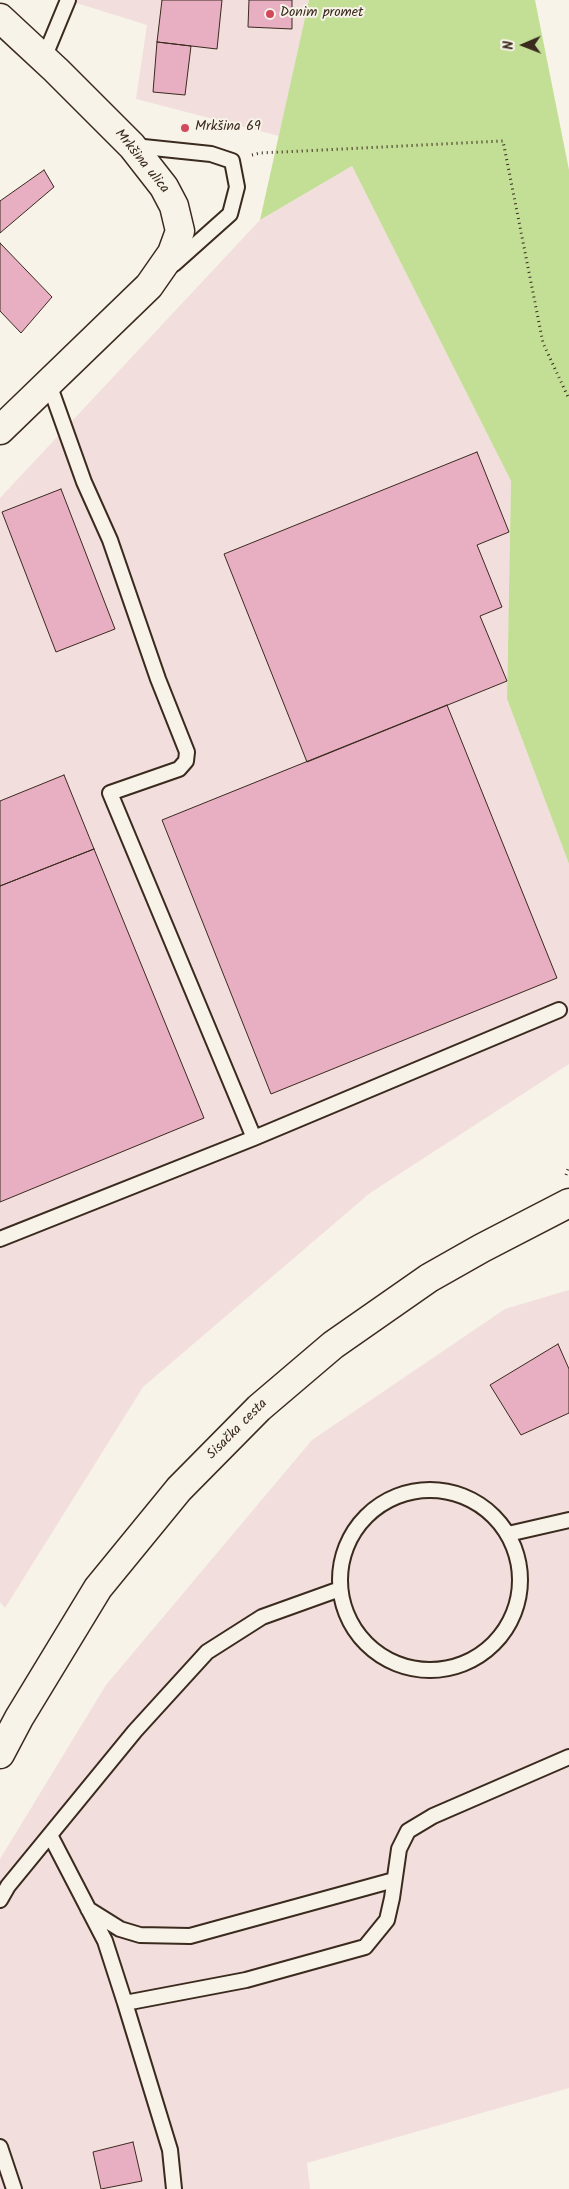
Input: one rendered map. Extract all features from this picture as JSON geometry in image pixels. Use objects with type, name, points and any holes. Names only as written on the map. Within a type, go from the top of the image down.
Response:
[{"type":"main road","name":"Mrkšina ulica","points":[[0,18],[44,58],[132,146],[164,187],[174,206],[180,231],[172,253],[149,286],[0,430]]},
{"type":"main road","name":"Sisačka cesta","points":[[0,1754],[19,1718],[98,1588],[179,1489],[259,1408],[333,1345],[429,1278],[569,1203]]},
{"type":"lane","points":[[44,58],[68,0]]},
{"type":"lane","points":[[132,146],[211,154],[232,161],[237,187],[230,214],[149,286]]},
{"type":"lane","points":[[49,384],[84,482],[110,540],[158,679],[187,752],[186,761],[179,769],[110,793],[254,1138]]},
{"type":"lane","points":[[0,1239],[254,1138],[558,1010]]},
{"type":"lane","points":[[432,1489],[462,1495],[489,1510],[508,1534],[519,1561],[520,1591],[513,1619],[496,1644],[472,1661],[444,1671],[415,1670],[387,1660],[363,1642],[347,1617],[340,1589],[342,1558],[354,1530],[375,1508],[402,1494],[432,1489]]},
{"type":"lane","points":[[508,1534],[569,1520]]},
{"type":"lane","points":[[0,1900],[8,1886],[136,1731],[207,1652],[262,1617],[340,1589]]},
{"type":"lane","points":[[125,2003],[246,1980],[365,1947],[387,1920],[399,1849],[408,1831],[433,1816],[569,1757]]},
{"type":"lane","points":[[50,1835],[105,1941],[170,2150],[174,2189]]},
{"type":"lane","points":[[88,1908],[120,1929],[140,1935],[190,1936],[394,1880]]},
{"type":"lane","points":[[0,2146],[14,2189]]},
{"type":"path","points":[[232,161],[260,153],[503,141],[543,344],[569,399]]},
{"type":"shaded area","points":[[67,0],[309,0],[279,136],[136,99],[147,25]]},
{"type":"shaded area","points":[[352,166],[511,481],[507,699],[569,864],[569,1064],[370,1193],[143,1387],[5,1608],[0,1602],[0,498],[260,220]]},
{"type":"shaded area","points":[[569,1290],[569,2088],[307,2163],[310,2189],[0,2189],[0,1859],[106,1685],[312,1440],[505,1309]]},
{"type":"green space","points":[[309,0],[535,0],[569,170],[569,864],[507,699],[511,481],[352,166],[260,220]]},
{"type":"building","points":[[162,0],[222,0],[217,49],[157,42]]},
{"type":"building","name":"Donim promet","points":[[249,0],[292,0],[292,29],[248,27]]},
{"type":"building","points":[[157,42],[191,46],[185,95],[153,92]]},
{"type":"building","points":[[44,170],[54,187],[0,233],[0,201]]},
{"type":"building","points":[[0,243],[52,297],[21,333],[0,311]]},
{"type":"building","points":[[477,452],[509,532],[477,545],[502,607],[480,616],[507,681],[307,762],[224,554]]},
{"type":"building","points":[[61,489],[115,629],[56,652],[2,512]]},
{"type":"building","points":[[447,705],[557,978],[271,1094],[162,820]]},
{"type":"building","points":[[64,775],[94,849],[0,886],[0,801]]},
{"type":"building","points":[[94,849],[204,1118],[0,1202],[0,886]]},
{"type":"building","points":[[558,1344],[569,1369],[569,1413],[521,1435],[490,1385]]},
{"type":"building","points":[[133,2142],[142,2181],[101,2189],[93,2152]]},
{"type":"place","name":"Donim promet","points":[[270,14]]},
{"type":"place","name":"Mrkšina 69","points":[[185,128]]}]
